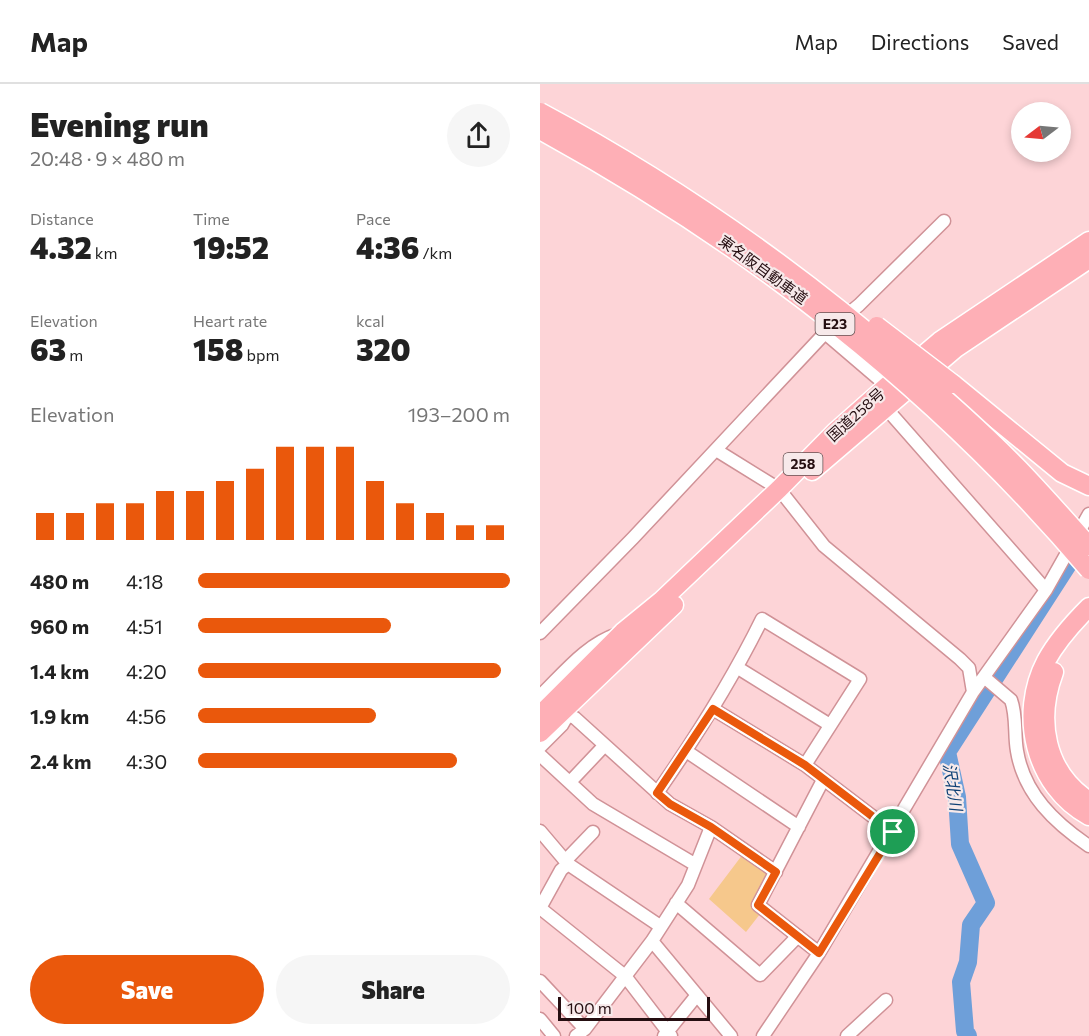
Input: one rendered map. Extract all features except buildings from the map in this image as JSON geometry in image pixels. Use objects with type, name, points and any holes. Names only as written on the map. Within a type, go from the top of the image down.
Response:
[{"type":"highway","name":"東名阪自動車道","points":[[540,112],[694,203],[783,265],[868,332],[944,398],[1018,468],[1089,546]]},
{"type":"highway","name":"東名阪自動車道","points":[[540,130],[685,215],[775,276],[859,342],[934,407],[1028,503],[1089,570]]},
{"type":"highway","name":"国道258号","points":[[540,732],[571,707],[750,532],[835,432],[940,341],[1089,241]]},
{"type":"highway","name":"国道258号","points":[[540,715],[623,632],[782,492],[956,348],[1089,259]]},
{"type":"highway","points":[[783,265],[812,278],[953,384],[1062,473],[1089,486]]},
{"type":"highway","points":[[1028,503],[1039,523],[1089,585]]},
{"type":"highway","points":[[1089,607],[1055,646],[1046,661],[1033,697],[1032,717],[1035,745],[1046,773],[1062,795],[1089,816]]},
{"type":"highway","points":[[1089,625],[1067,650],[1055,670],[1049,687],[1044,722],[1046,739],[1053,760],[1064,779],[1077,793],[1089,801]]},
{"type":"street","points":[[540,633],[825,333],[859,305],[944,221]]},
{"type":"street","points":[[825,333],[887,386]]},
{"type":"street","points":[[885,407],[1046,590]]},
{"type":"street","points":[[716,450],[782,492],[824,546],[960,659],[969,668],[973,692]]},
{"type":"street","points":[[763,1036],[819,953],[893,832],[973,692],[989,681],[1046,590],[1089,514]]},
{"type":"street","points":[[657,793],[738,668],[762,619],[860,680],[805,765]]},
{"type":"street","points":[[542,690],[591,647],[604,638],[623,632]]},
{"type":"street","points":[[738,668],[830,726]]},
{"type":"street","points":[[989,681],[1011,700],[1017,752],[1026,779],[1048,814],[1089,846]]},
{"type":"street","points":[[571,707],[575,718],[670,804],[711,827],[776,872]]},
{"type":"street","points":[[540,747],[562,725],[571,707]]},
{"type":"street","points":[[713,709],[805,765],[893,832]]},
{"type":"street","points":[[570,782],[604,746]]},
{"type":"street","points":[[686,751],[799,826]]},
{"type":"street","points":[[540,755],[593,804],[696,865]]},
{"type":"street","points":[[819,953],[758,905],[823,780]]},
{"type":"street","points":[[540,981],[580,1033],[652,941],[688,885],[711,827]]},
{"type":"street","points":[[540,831],[567,862],[660,926]]},
{"type":"street","points":[[593,832],[561,870],[540,908],[625,976],[667,1035],[697,995]]},
{"type":"street","points":[[676,903],[760,975],[798,936]]},
{"type":"street","points":[[652,941],[730,1036]]},
{"type":"street","points":[[847,1036],[886,1000]]},
{"type":"street","points":[[540,1019],[554,1036]]},
{"type":"shaded area","points":[[743,854],[765,869],[768,877],[752,907],[760,914],[746,932],[709,899]]},
{"type":"waterway","name":"沢北川","points":[[968,1036],[965,1031],[961,982],[968,962],[971,925],[986,903],[960,844],[957,797],[947,752],[1089,532]]},
{"type":"route","points":[[713,709],[805,765],[893,832],[819,953],[758,905],[776,872],[711,827],[670,804],[657,793],[713,709]]}]
